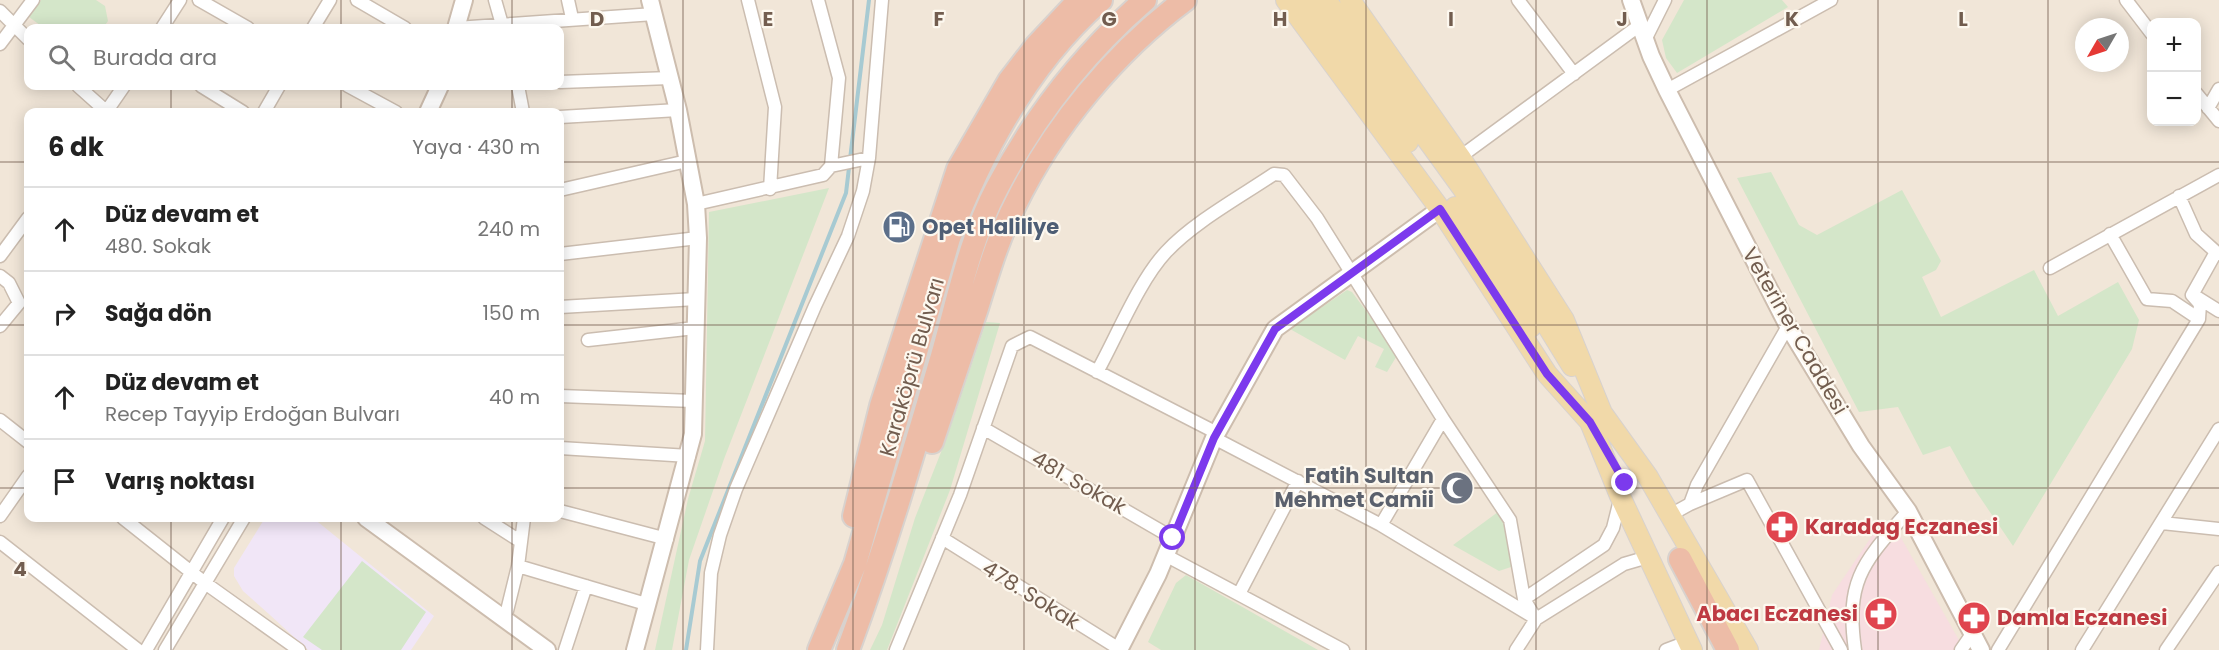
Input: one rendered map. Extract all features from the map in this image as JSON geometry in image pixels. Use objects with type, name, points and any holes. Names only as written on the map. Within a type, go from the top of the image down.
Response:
[{"type":"highway","points":[[855,564],[854,514],[878,416],[951,186],[990,110],[1009,81],[1035,46],[1079,0]]},
{"type":"highway","name":"Karaköprü Bulvarı","points":[[819,650],[855,564],[949,238],[964,198],[987,152],[1023,92],[1056,48],[1101,0]]},
{"type":"highway","name":"Karaköprü Bulvarı","points":[[848,650],[877,573],[974,248],[996,190],[1045,109],[1078,64],[1145,0]]},
{"type":"highway","points":[[895,515],[926,460],[986,274],[1014,205],[1041,159],[1076,110],[1120,57],[1185,2]]},
{"type":"highway","points":[[1664,559],[1711,650]]},
{"type":"highway","points":[[1664,559],[1728,650]]},
{"type":"main road","points":[[1267,0],[1304,9],[1440,209],[1547,374],[1596,418],[1648,477],[1748,650]]},
{"type":"main road","points":[[1286,0],[1304,9],[1498,270],[1596,418]]},
{"type":"main road","points":[[1326,0],[1463,189],[1596,418],[1625,483],[1664,559],[1689,646]]},
{"type":"main road","points":[[1350,0],[1460,157],[1564,320],[1620,496],[1664,559]]},
{"type":"street","points":[[0,44],[33,0]]},
{"type":"street","points":[[165,24],[180,0]]},
{"type":"street","points":[[199,0],[241,24]]},
{"type":"street","points":[[315,24],[330,0]]},
{"type":"street","points":[[357,0],[398,24]]},
{"type":"street","points":[[457,24],[464,0]]},
{"type":"street","points":[[495,0],[501,24]]},
{"type":"street","points":[[568,0],[572,18]]},
{"type":"street","points":[[748,0],[775,106],[770,189]]},
{"type":"street","points":[[696,204],[770,189],[823,175],[831,166],[839,78],[818,0]]},
{"type":"street","points":[[707,650],[711,573],[720,535],[736,489],[815,306],[848,236],[863,191],[869,158],[882,0]]},
{"type":"street","points":[[1518,0],[1574,74]]},
{"type":"street","name":"Veteriner Caddesi","points":[[1631,0],[1666,90],[1788,326],[1861,446],[1908,511],[1981,650]]},
{"type":"street","points":[[1460,157],[1574,74],[1642,33],[1665,0]]},
{"type":"street","points":[[1666,90],[1831,0]]},
{"type":"street","points":[[2126,0],[2147,29]]},
{"type":"street","points":[[520,24],[652,7],[678,110],[696,204],[698,238],[693,434],[667,539],[646,604],[635,650]]},
{"type":"street","points":[[0,11],[24,35]]},
{"type":"street","points":[[564,82],[670,78]]},
{"type":"street","points":[[2208,108],[2219,89]]},
{"type":"street","points":[[82,90],[103,108]]},
{"type":"street","points":[[110,108],[121,90]]},
{"type":"street","points":[[207,90],[237,108]]},
{"type":"street","points":[[266,108],[277,90]]},
{"type":"street","points":[[355,90],[389,108]]},
{"type":"street","points":[[430,108],[438,90]]},
{"type":"street","points":[[519,90],[522,108]]},
{"type":"street","points":[[2201,99],[2219,121]]},
{"type":"street","points":[[564,117],[678,110]]},
{"type":"street","points":[[831,166],[869,158]]},
{"type":"street","points":[[564,189],[687,161]]},
{"type":"street","points":[[1097,372],[1148,278],[1166,252],[1274,174],[1284,175],[1317,218],[1443,419],[1510,520],[1524,599],[1536,619]]},
{"type":"street","points":[[2050,268],[2219,175]]},
{"type":"street","points":[[2179,196],[2196,234],[2218,253],[2192,295]]},
{"type":"street","points":[[1120,650],[1173,538],[1216,436],[1275,329],[1440,209]]},
{"type":"street","points":[[0,256],[24,223]]},
{"type":"street","points":[[2110,234],[2147,299],[2172,301],[2199,319]]},
{"type":"street","points":[[564,254],[698,238]]},
{"type":"street","points":[[0,276],[9,283],[18,303],[0,326]]},
{"type":"street","points":[[1998,650],[2199,319],[2200,304],[2192,295]]},
{"type":"street","points":[[2192,295],[2219,311]]},
{"type":"street","points":[[564,307],[696,299]]},
{"type":"street","points":[[1690,504],[1697,485],[1788,326]]},
{"type":"street","points":[[588,340],[695,328]]},
{"type":"street","points":[[896,650],[942,538],[1012,346],[1030,337],[1381,525],[1536,619]]},
{"type":"street","points":[[564,396],[693,401]]},
{"type":"street","points":[[1381,525],[1443,419]]},
{"type":"street","points":[[0,420],[24,439]]},
{"type":"street","name":"481. Sokak","points":[[983,428],[1173,538]]},
{"type":"street","points":[[2082,650],[2219,429]]},
{"type":"street","points":[[564,448],[689,456]]},
{"type":"street","points":[[1670,515],[1747,480],[1841,650]]},
{"type":"street","points":[[1239,594],[1298,481]]},
{"type":"street","points":[[0,515],[24,482]]},
{"type":"street","points":[[1524,599],[1604,545],[1618,513],[1620,496]]},
{"type":"street","points":[[1855,650],[1852,596],[1868,558],[1908,511]]},
{"type":"street","points":[[564,513],[667,539]]},
{"type":"street","points":[[128,522],[191,573],[298,650]]},
{"type":"street","points":[[146,650],[222,522]]},
{"type":"street","points":[[165,650],[241,522]]},
{"type":"street","points":[[372,522],[505,619],[537,647]]},
{"type":"street","points":[[490,522],[520,541]]},
{"type":"street","points":[[505,619],[518,566],[523,522]]},
{"type":"street","points":[[2162,523],[2219,529]]},
{"type":"street","name":"478. Sokak","points":[[942,538],[1120,650]]},
{"type":"street","points":[[0,542],[138,650]]},
{"type":"street","points":[[1165,555],[1343,650]]},
{"type":"street","points":[[1516,650],[1536,619],[1624,564],[1664,559]]},
{"type":"street","points":[[518,566],[646,604]]},
{"type":"street","points":[[2166,650],[2219,572]]},
{"type":"street","points":[[565,650],[586,586]]},
{"type":"street","points":[[1961,650],[1972,634]]},
{"type":"street","points":[[1666,650],[1689,646]]},
{"type":"shaded area","points":[[0,0],[2219,0],[2219,650],[0,650]]},
{"type":"shaded area","points":[[1882,521],[1900,536],[1960,642],[1954,650],[1819,650],[1832,595]]},
{"type":"shaded area","points":[[263,522],[318,522],[434,616],[411,650],[308,650],[243,591],[234,576],[234,568]]},
{"type":"green space","points":[[41,0],[96,0],[105,6],[108,21],[106,24],[39,24],[29,17]]},
{"type":"green space","points":[[1684,0],[1782,0],[1788,7],[1677,73],[1666,58],[1662,40]]},
{"type":"green space","points":[[1771,172],[1799,225],[1817,235],[1902,190],[1941,261],[1936,270],[1922,277],[1941,317],[2034,270],[2058,316],[2118,282],[2139,320],[2132,349],[2013,546],[1973,487],[1950,446],[1923,455],[1898,407],[1859,412],[1737,178]]},
{"type":"green space","points":[[829,188],[724,459],[689,560],[672,650],[655,650],[688,499],[705,441],[709,212]]},
{"type":"green space","points":[[1347,290],[1352,292],[1398,354],[1387,372],[1375,367],[1384,349],[1358,336],[1345,360],[1290,329]]},
{"type":"green space","points":[[986,322],[1000,323],[950,490],[887,650],[870,650],[882,625],[915,518],[947,437]]},
{"type":"green space","points":[[1498,512],[1521,556],[1514,566],[1499,571],[1453,545]]},
{"type":"green space","points":[[362,561],[426,612],[401,650],[322,650],[303,637]]},
{"type":"green space","points":[[1186,575],[1318,650],[1161,650],[1148,642],[1176,583]]},
{"type":"waterway","points":[[686,650],[700,561],[846,193],[869,0]]},
{"type":"place","name":"Opet Haliliye","points":[[899,227]]},
{"type":"place","name":"Fatih Sultan Mehmet Camii","points":[[1457,488]]},
{"type":"place","name":"Karadag Eczanesi","points":[[1782,527]]},
{"type":"place","name":"Abacı Eczanesi","points":[[1881,614]]},
{"type":"place","name":"Damla Eczanesi","points":[[1974,618]]},
{"type":"route","points":[[1173,538],[1214,438],[1275,329],[1440,209],[1547,374],[1590,422],[1625,483]]}]
